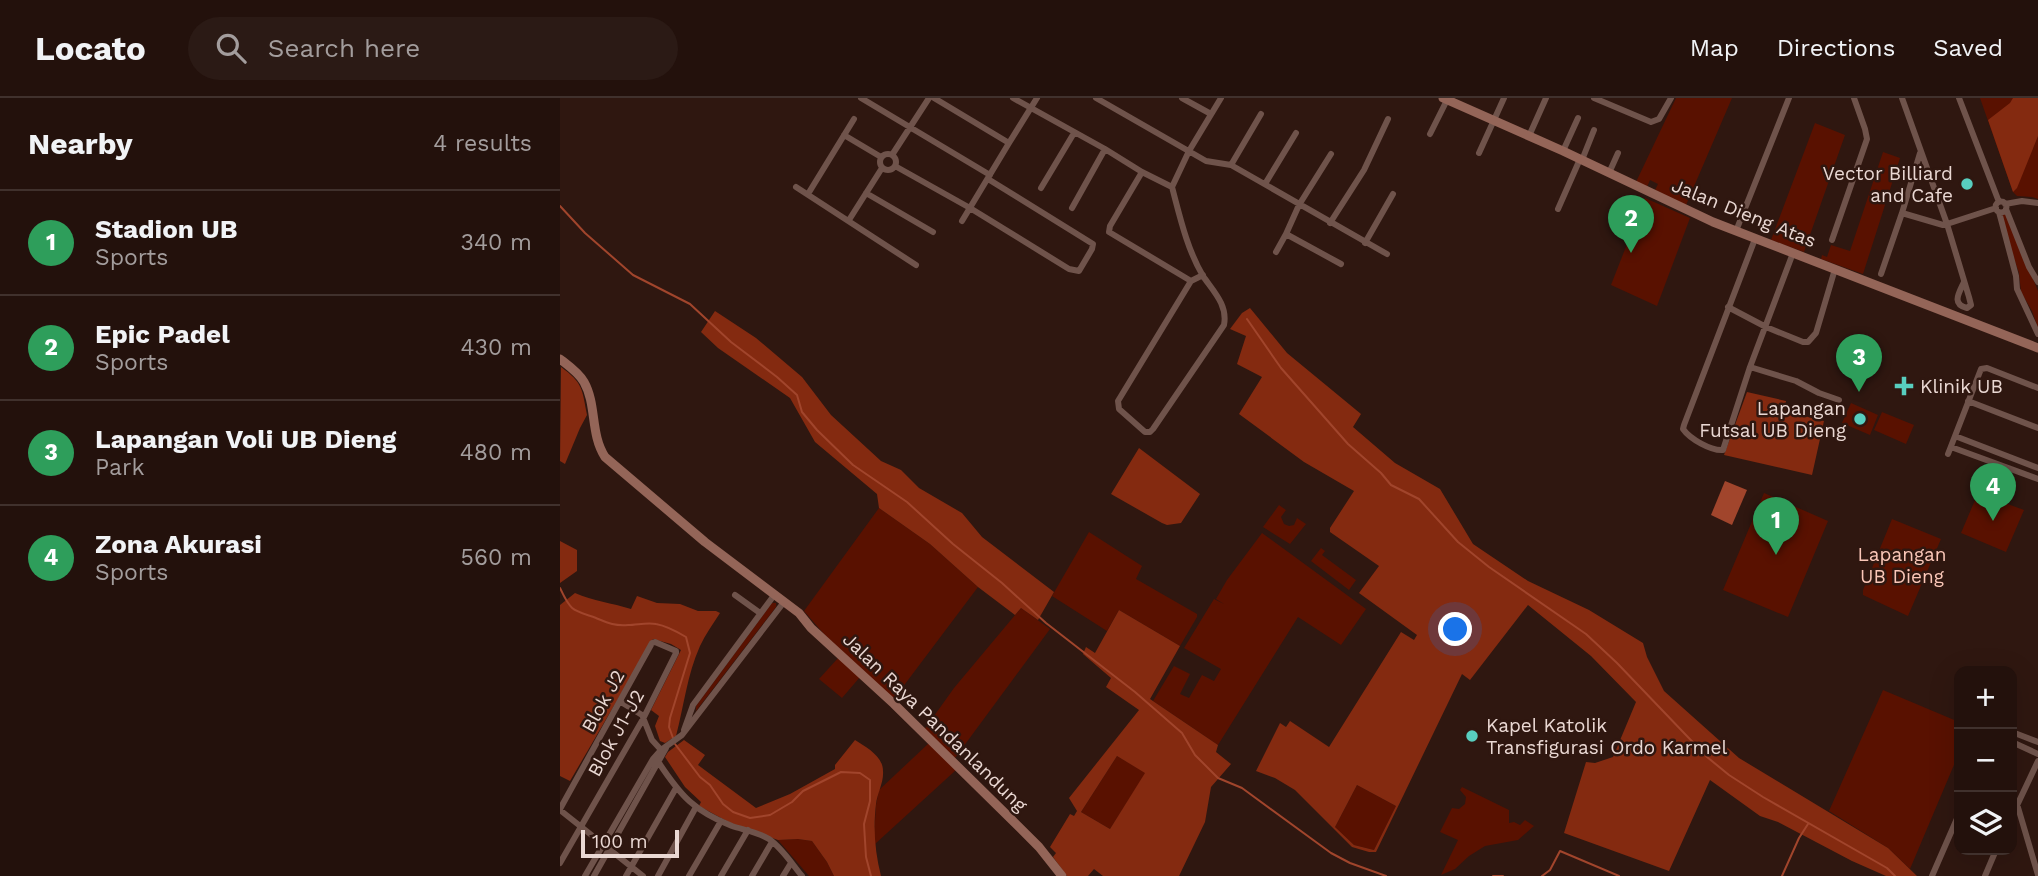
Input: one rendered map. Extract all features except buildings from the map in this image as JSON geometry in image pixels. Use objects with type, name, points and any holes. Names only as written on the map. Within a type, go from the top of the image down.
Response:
[{"type":"street","points":[[861,98],[1091,242],[1093,249],[1079,271],[1074,271],[895,166]]},
{"type":"street","points":[[892,155],[929,98]]},
{"type":"street","points":[[934,98],[1009,143]]},
{"type":"street","points":[[1013,98],[1172,187]]},
{"type":"street","points":[[962,221],[1037,98]]},
{"type":"street","points":[[1096,98],[1206,161],[1231,165],[1387,254]]},
{"type":"street","points":[[1182,98],[1211,114]]},
{"type":"street","points":[[1203,275],[1191,281],[1118,401],[1119,409],[1145,432],[1153,429],[1224,325],[1223,309],[1188,245],[1172,187],[1189,151],[1222,98]]},
{"type":"street","points":[[1479,153],[1504,98]]},
{"type":"street","points":[[1529,136],[1546,98]]},
{"type":"street","points":[[1594,98],[1651,122],[1658,121],[1671,98]]},
{"type":"street","points":[[1736,232],[1789,98]]},
{"type":"street","points":[[1832,240],[1867,139],[1854,98]]},
{"type":"street","points":[[1902,98],[1951,223],[1964,282]]},
{"type":"street","points":[[1959,98],[2001,207],[2038,282]]},
{"type":"street","points":[[1430,134],[1445,99]]},
{"type":"street","name":"Jalan Dieng Atas","points":[[1445,99],[1465,102],[1493,120],[1736,232],[2038,348]]},
{"type":"street","points":[[1231,165],[1261,114]]},
{"type":"street","points":[[1563,151],[1578,118]]},
{"type":"street","points":[[808,194],[854,119]]},
{"type":"street","points":[[1330,223],[1364,170],[1388,119]]},
{"type":"street","points":[[1558,209],[1594,130]]},
{"type":"street","points":[[1041,188],[1074,132]]},
{"type":"street","points":[[1265,184],[1296,133]]},
{"type":"street","points":[[844,135],[881,157]]},
{"type":"street","points":[[1072,208],[1105,149]]},
{"type":"street","points":[[1881,274],[1921,151]]},
{"type":"street","points":[[1609,173],[1618,153]]},
{"type":"street","points":[[1276,253],[1299,205],[1331,154]]},
{"type":"street","points":[[881,157],[892,155]]},
{"type":"street","points":[[892,155],[896,161],[895,166]]},
{"type":"street","points":[[881,157],[882,168]]},
{"type":"street","points":[[882,168],[889,170],[895,166]]},
{"type":"street","points":[[849,220],[882,168]]},
{"type":"street","points":[[1142,172],[1109,232],[1191,281]]},
{"type":"street","points":[[796,187],[916,265]]},
{"type":"street","points":[[866,193],[933,232]]},
{"type":"street","points":[[1365,243],[1393,194]]},
{"type":"street","points":[[1902,213],[1943,225],[2022,201],[2038,203]]},
{"type":"street","points":[[2001,207],[2020,295],[2038,334]]},
{"type":"street","points":[[1286,234],[1342,264]]},
{"type":"street","points":[[1755,239],[1683,429],[1687,435],[1717,451],[1723,450],[1793,253]]},
{"type":"street","points":[[1728,307],[1766,327],[1808,342],[1814,337],[1835,269]]},
{"type":"street","name":"Jalan Raya Pandanlandung","points":[[560,359],[581,377],[587,388],[597,439],[605,457],[705,541],[799,613],[811,628],[894,704],[1012,820],[1039,847],[1062,876]]},
{"type":"street","points":[[1750,368],[1796,381],[1839,400]]},
{"type":"street","points":[[2038,388],[1984,368],[1979,371],[1950,451],[2038,479]]},
{"type":"street","points":[[1968,401],[2038,428]]},
{"type":"street","points":[[1955,436],[2038,468]]},
{"type":"street","points":[[735,595],[760,613]]},
{"type":"street","points":[[679,738],[693,705],[760,613],[779,598]]},
{"type":"street","points":[[594,876],[606,847],[650,764],[679,738],[779,598]]},
{"type":"street","name":"Blok J1-J2","points":[[560,863],[643,719],[676,653],[652,643]]},
{"type":"street","name":"Blok J2","points":[[560,810],[652,643]]},
{"type":"street","points":[[621,702],[642,715],[652,740],[665,749]]},
{"type":"street","points":[[2017,734],[2038,742]]},
{"type":"street","points":[[2017,744],[2038,754]]},
{"type":"street","points":[[585,876],[659,763],[665,749]]},
{"type":"street","points":[[2038,761],[2017,804],[2038,874]]},
{"type":"street","points":[[659,763],[676,788],[696,807],[721,821],[766,837],[802,876]]},
{"type":"street","points":[[626,876],[676,788]]},
{"type":"street","points":[[658,876],[696,807]]},
{"type":"street","points":[[560,810],[643,876]]},
{"type":"street","points":[[689,876],[721,821]]},
{"type":"street","points":[[1932,876],[1954,825]]},
{"type":"street","points":[[721,876],[748,830]]},
{"type":"street","points":[[752,876],[772,842]]},
{"type":"street","points":[[1985,876],[1994,855]]},
{"type":"street","points":[[783,876],[791,863]]},
{"type":"green space","points":[[1676,98],[1732,98],[1686,205],[1655,190],[1658,184],[1650,180],[1647,187],[1636,182]]},
{"type":"green space","points":[[1980,98],[2038,98],[2038,199],[2017,196],[2013,192]]},
{"type":"green space","points":[[1815,123],[1845,135],[1804,252],[1771,240]]},
{"type":"green space","points":[[1883,152],[1900,158],[1863,274],[1821,259],[1822,255],[1827,257],[1831,245],[1850,251]]},
{"type":"green space","points":[[1645,198],[1690,218],[1657,306],[1611,285]]},
{"type":"green space","points":[[2004,214],[2007,215],[2038,291],[2038,328],[2021,292],[2019,273],[2000,218]]},
{"type":"green space","name":"Lapangan Futsal UB Dieng","points":[[1851,403],[1878,415],[1870,435],[1842,423]]},
{"type":"green space","points":[[1882,412],[1914,425],[1906,444],[1874,430]]},
{"type":"green space","points":[[1764,493],[1828,521],[1788,617],[1723,590]]},
{"type":"green space","points":[[1978,493],[2024,510],[2006,552],[1961,533]]},
{"type":"green space","points":[[1279,505],[1286,510],[1281,517],[1284,524],[1294,525],[1297,518],[1306,524],[1290,544],[1263,527]]},
{"type":"green space","points":[[879,508],[930,544],[978,587],[893,700],[824,634],[804,611]]},
{"type":"green space","name":"Lapangan UB Dieng","points":[[1892,519],[1941,539],[1908,616],[1863,595]]},
{"type":"green space","points":[[1089,532],[1142,566],[1136,579],[1197,614],[1180,646],[1119,610],[1107,631],[1052,596]]},
{"type":"green space","points":[[1262,533],[1366,609],[1341,645],[1298,617],[1218,745],[1153,701],[1174,666],[1190,674],[1180,694],[1189,698],[1202,675],[1214,681],[1221,669],[1184,648],[1214,599],[1224,604],[1216,599]]},
{"type":"green space","points":[[1321,548],[1325,551],[1322,555],[1356,580],[1349,590],[1311,561]]},
{"type":"green space","points":[[772,603],[776,603],[776,607],[696,711],[696,706]]},
{"type":"green space","points":[[1021,608],[1050,629],[955,758],[924,730],[954,688]]},
{"type":"green space","points":[[839,657],[860,677],[842,698],[819,679]]},
{"type":"green space","points":[[1883,690],[1954,720],[1954,765],[1910,869],[1888,848],[1829,811]]},
{"type":"green space","points":[[929,743],[956,770],[875,844],[879,790]]},
{"type":"green space","points":[[1117,756],[1146,773],[1110,829],[1081,812]]},
{"type":"green space","points":[[1357,785],[1396,806],[1374,850],[1354,845],[1335,827]]},
{"type":"green space","points":[[1462,787],[1509,810],[1509,823],[1520,825],[1525,820],[1534,826],[1518,840],[1485,846],[1455,869],[1441,875],[1458,840],[1440,832],[1452,808],[1459,809],[1465,804],[1466,797],[1460,790]]},
{"type":"green space","points":[[778,840],[812,841],[834,876],[809,876]]},
{"type":"shaded area","points":[[2013,98],[2038,98],[2038,136],[2013,192],[1988,120]]},
{"type":"shaded area","points":[[1250,308],[1287,353],[1361,414],[1353,427],[1395,463],[1440,489],[1473,544],[1528,581],[1589,610],[1643,643],[1664,691],[1739,758],[1888,848],[1917,876],[1886,876],[1852,861],[1778,822],[1760,816],[1710,780],[1669,871],[1564,833],[1586,762],[1595,763],[1613,757],[1636,702],[1591,656],[1528,605],[1470,680],[1462,674],[1376,852],[1352,847],[1295,790],[1256,771],[1280,723],[1286,727],[1290,721],[1329,747],[1401,632],[1414,640],[1417,635],[1359,593],[1379,566],[1330,532],[1354,491],[1304,462],[1239,414],[1262,377],[1237,364],[1246,336],[1230,329],[1242,313]],"holes":[[[1357,785],[1396,806],[1374,850],[1354,845],[1335,827]]]},
{"type":"shaded area","points":[[715,311],[756,338],[802,377],[831,415],[881,461],[901,470],[919,488],[962,513],[982,537],[1054,592],[1038,620],[1021,608],[1015,615],[978,587],[930,544],[879,508],[877,494],[815,442],[790,398],[718,348],[701,332]]},
{"type":"shaded area","points":[[561,367],[580,387],[587,415],[565,464],[560,461]]},
{"type":"shaded area","points":[[1747,392],[1786,401],[1785,411],[1824,421],[1812,475],[1724,455]]},
{"type":"shaded area","points":[[1139,448],[1200,494],[1181,523],[1162,523],[1111,494]]},
{"type":"shaded area","points":[[1725,481],[1747,490],[1732,525],[1711,515]]},
{"type":"shaded area","points":[[560,541],[577,550],[577,571],[560,583]]},
{"type":"shaded area","points":[[575,593],[631,609],[637,596],[657,603],[680,604],[698,611],[720,613],[696,657],[676,736],[665,743],[660,741],[655,726],[659,716],[651,710],[681,650],[653,639],[570,781],[560,776],[560,605]]},
{"type":"shaded area","points":[[1119,610],[1180,646],[1150,699],[1218,745],[1216,752],[1231,764],[1211,787],[1205,822],[1179,876],[1103,876],[1094,869],[1088,876],[1067,876],[1053,857],[1056,853],[1050,847],[1070,814],[1074,816],[1077,811],[1069,798],[1139,710],[1106,687],[1111,678],[1083,654],[1086,647],[1095,653]],"holes":[[[1117,756],[1145,773],[1110,829],[1081,812]]]},
{"type":"shaded area","points":[[684,740],[705,755],[698,765],[756,808],[790,794],[835,769],[835,765],[855,740],[873,752],[883,771],[875,822],[881,876],[834,876],[812,841],[778,840],[734,825],[699,806],[701,802],[685,787],[665,757]]},
{"type":"waterway","points":[[560,206],[585,233],[633,275],[690,304],[731,342],[777,377],[797,395],[802,412],[817,430],[853,465],[907,502],[1046,623],[1135,692],[1182,733],[1195,755],[1218,778],[1242,788],[1331,853],[1386,876]]},
{"type":"waterway","points":[[1247,319],[1281,368],[1348,444],[1391,485],[1419,499],[1458,542],[1489,567],[1586,634],[1707,757],[1763,797],[1887,868],[1895,876]]},
{"type":"waterway","points":[[560,588],[570,606],[582,613],[615,625],[660,625],[686,637],[690,653],[670,718],[669,727],[673,738]]},
{"type":"waterway","points":[[675,744],[723,804],[733,812],[750,818],[770,815],[792,802],[803,791],[841,772],[860,773],[870,780],[870,801],[864,824],[866,857],[871,876]]},
{"type":"waterway","points":[[1782,876],[1808,824]]},
{"type":"waterway","points":[[1542,876],[1550,870],[1560,851],[1619,876]]},
{"type":"waterway","points":[[1493,876],[1503,876]]},
{"type":"place","name":"Vector Billiard and Cafe","points":[[1967,184]]},
{"type":"place","name":"Epic Padel","points":[[1631,253]]},
{"type":"place","name":"Klinik UB","points":[[1904,386]]},
{"type":"place","name":"Lapangan Voli UB Dieng","points":[[1859,392]]},
{"type":"place","name":"Lapangan Futsal UB Dieng","points":[[1860,419]]},
{"type":"place","name":"Zona Akurasi","points":[[1993,521]]},
{"type":"place","name":"Stadion UB","points":[[1776,555]]},
{"type":"place","name":"Kapel Katolik Transfigurasi Ordo Karmel","points":[[1472,736]]}]
